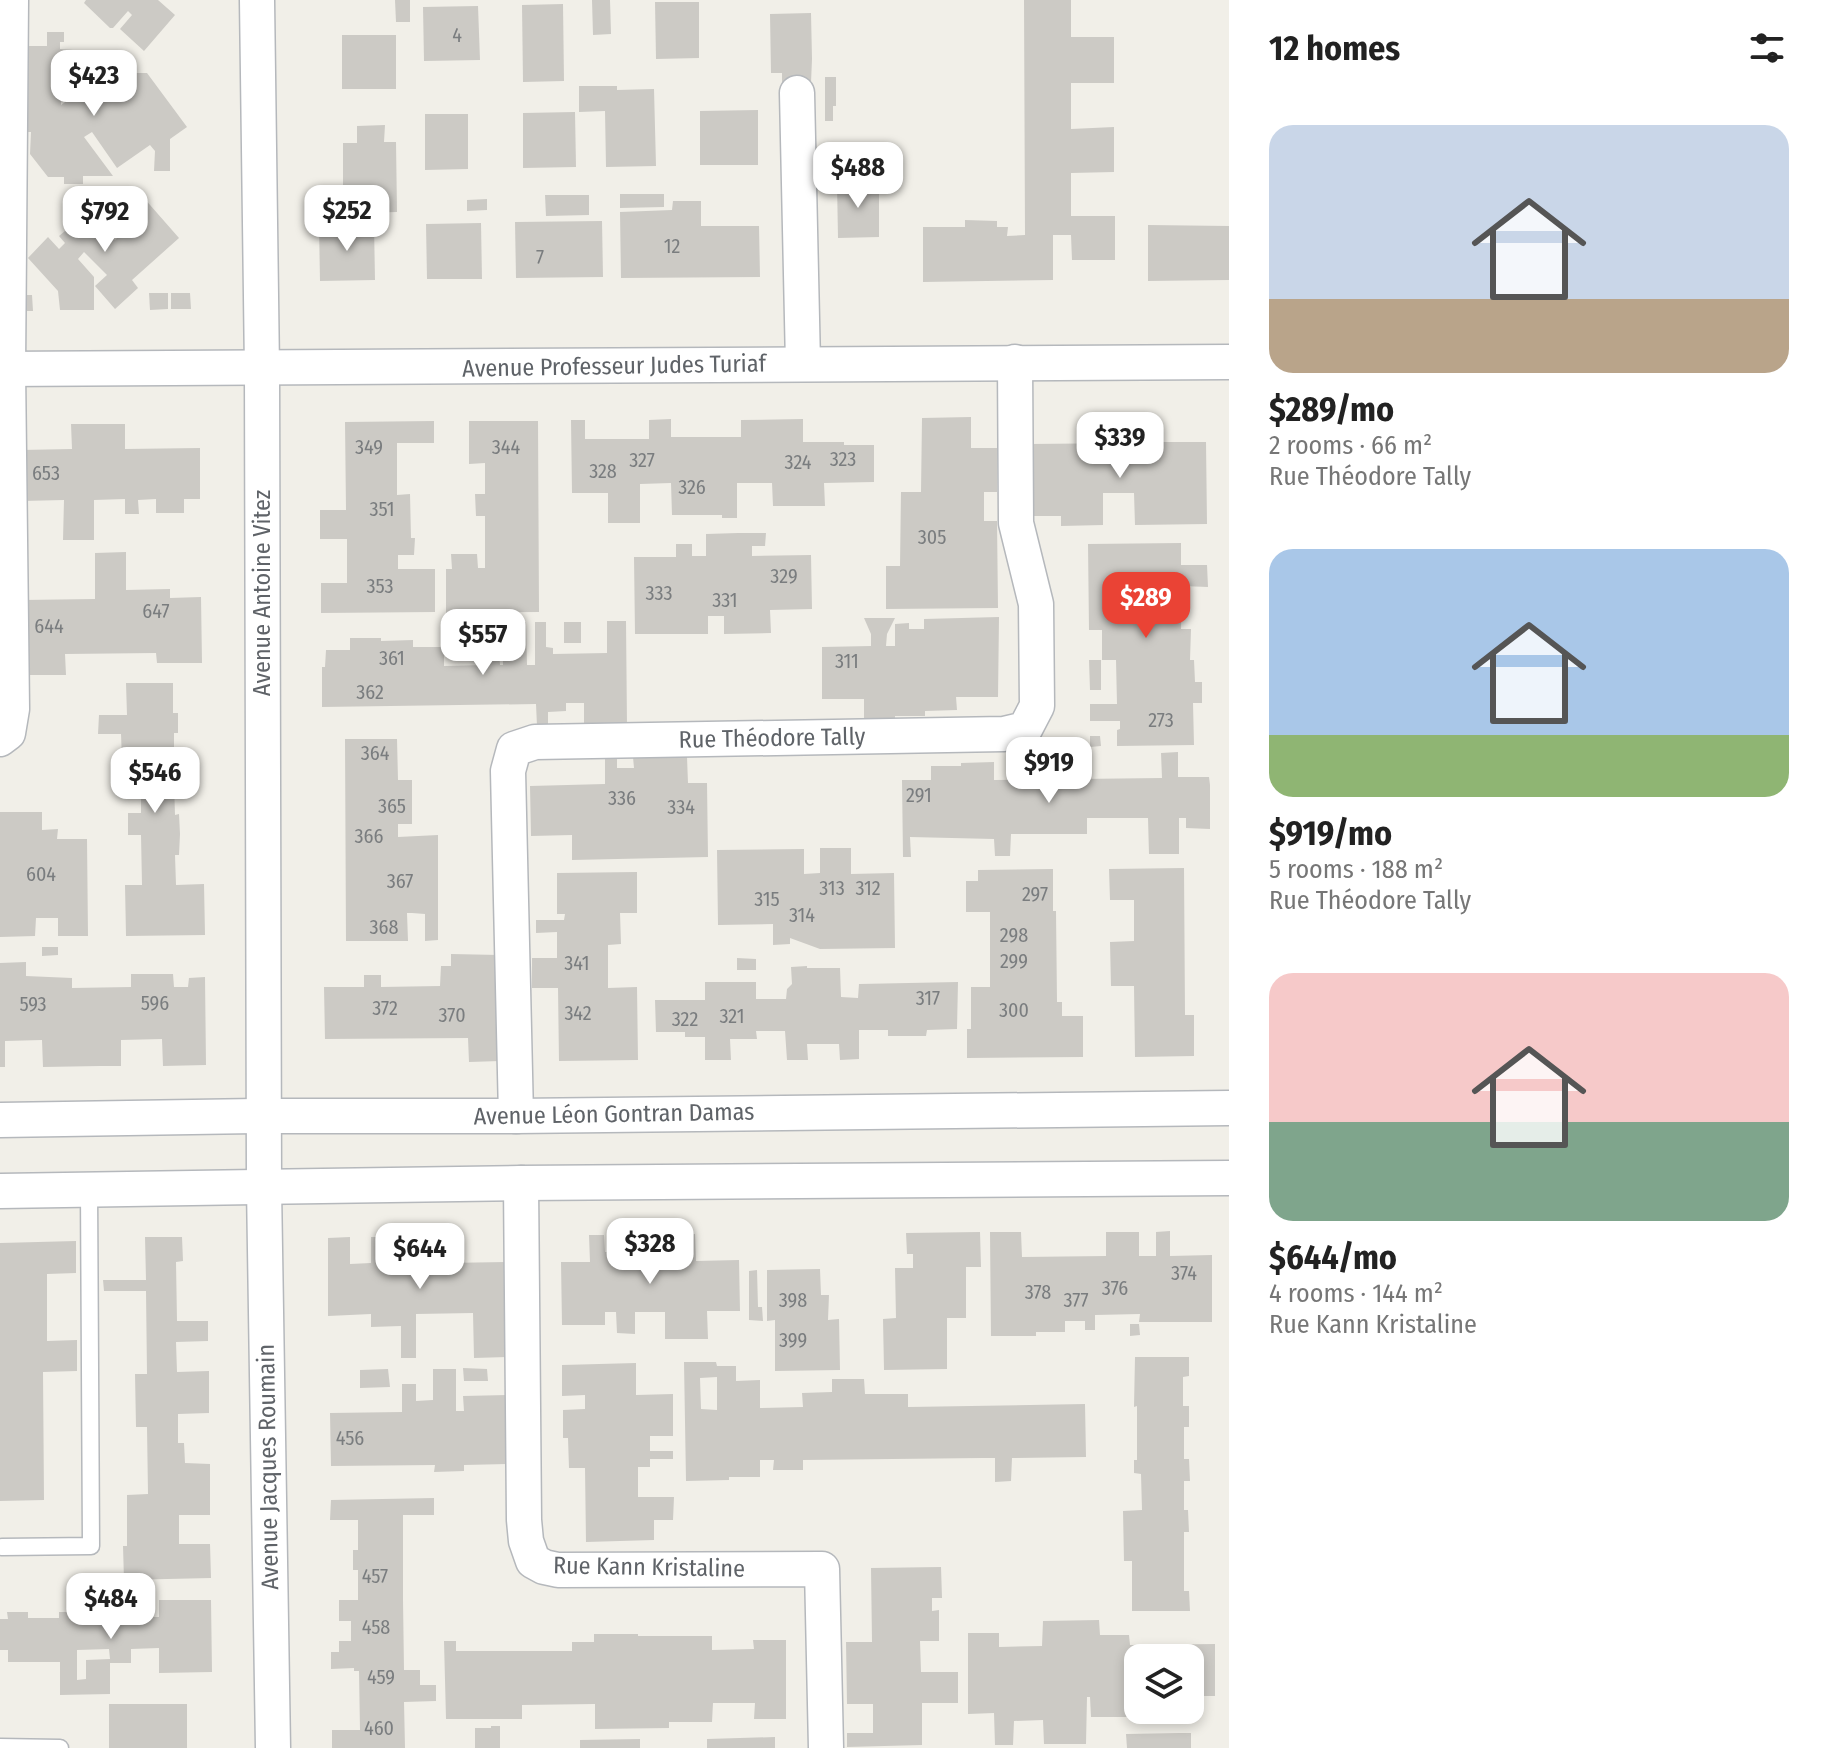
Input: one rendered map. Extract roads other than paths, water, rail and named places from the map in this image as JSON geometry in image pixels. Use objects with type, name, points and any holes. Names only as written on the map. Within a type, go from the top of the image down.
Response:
[{"type":"street","points":[[0,739],[8,733],[12,709],[4,369],[11,0]]},
{"type":"street","name":"Avenue Antoine Vitez","points":[[257,0],[262,370],[264,1187]]},
{"type":"street","points":[[797,93],[803,364]]},
{"type":"street","name":"Rue Théodore Tally","points":[[516,1116],[508,771],[514,749],[535,742],[1004,734],[1025,729],[1037,706],[1036,604],[1016,523],[1015,362]]},
{"type":"street","name":"Avenue Professeur Judes Turiaf","points":[[4,369],[262,370],[1229,362]]},
{"type":"street","name":"Avenue Léon Gontran Damas","points":[[0,1120],[1229,1108]]},
{"type":"street","points":[[0,1191],[521,1183],[1229,1178]]},
{"type":"street","name":"Rue Kann Kristaline","points":[[521,1183],[524,1520],[526,1541],[533,1561],[558,1570],[822,1569],[826,1748]]},
{"type":"street","name":"Avenue Jacques Roumain","points":[[264,1187],[273,1748]]},
{"type":"lane","points":[[2,1547],[91,1546],[89,1189]]},
{"type":"lane","points":[[0,1747],[60,1748]]}]
